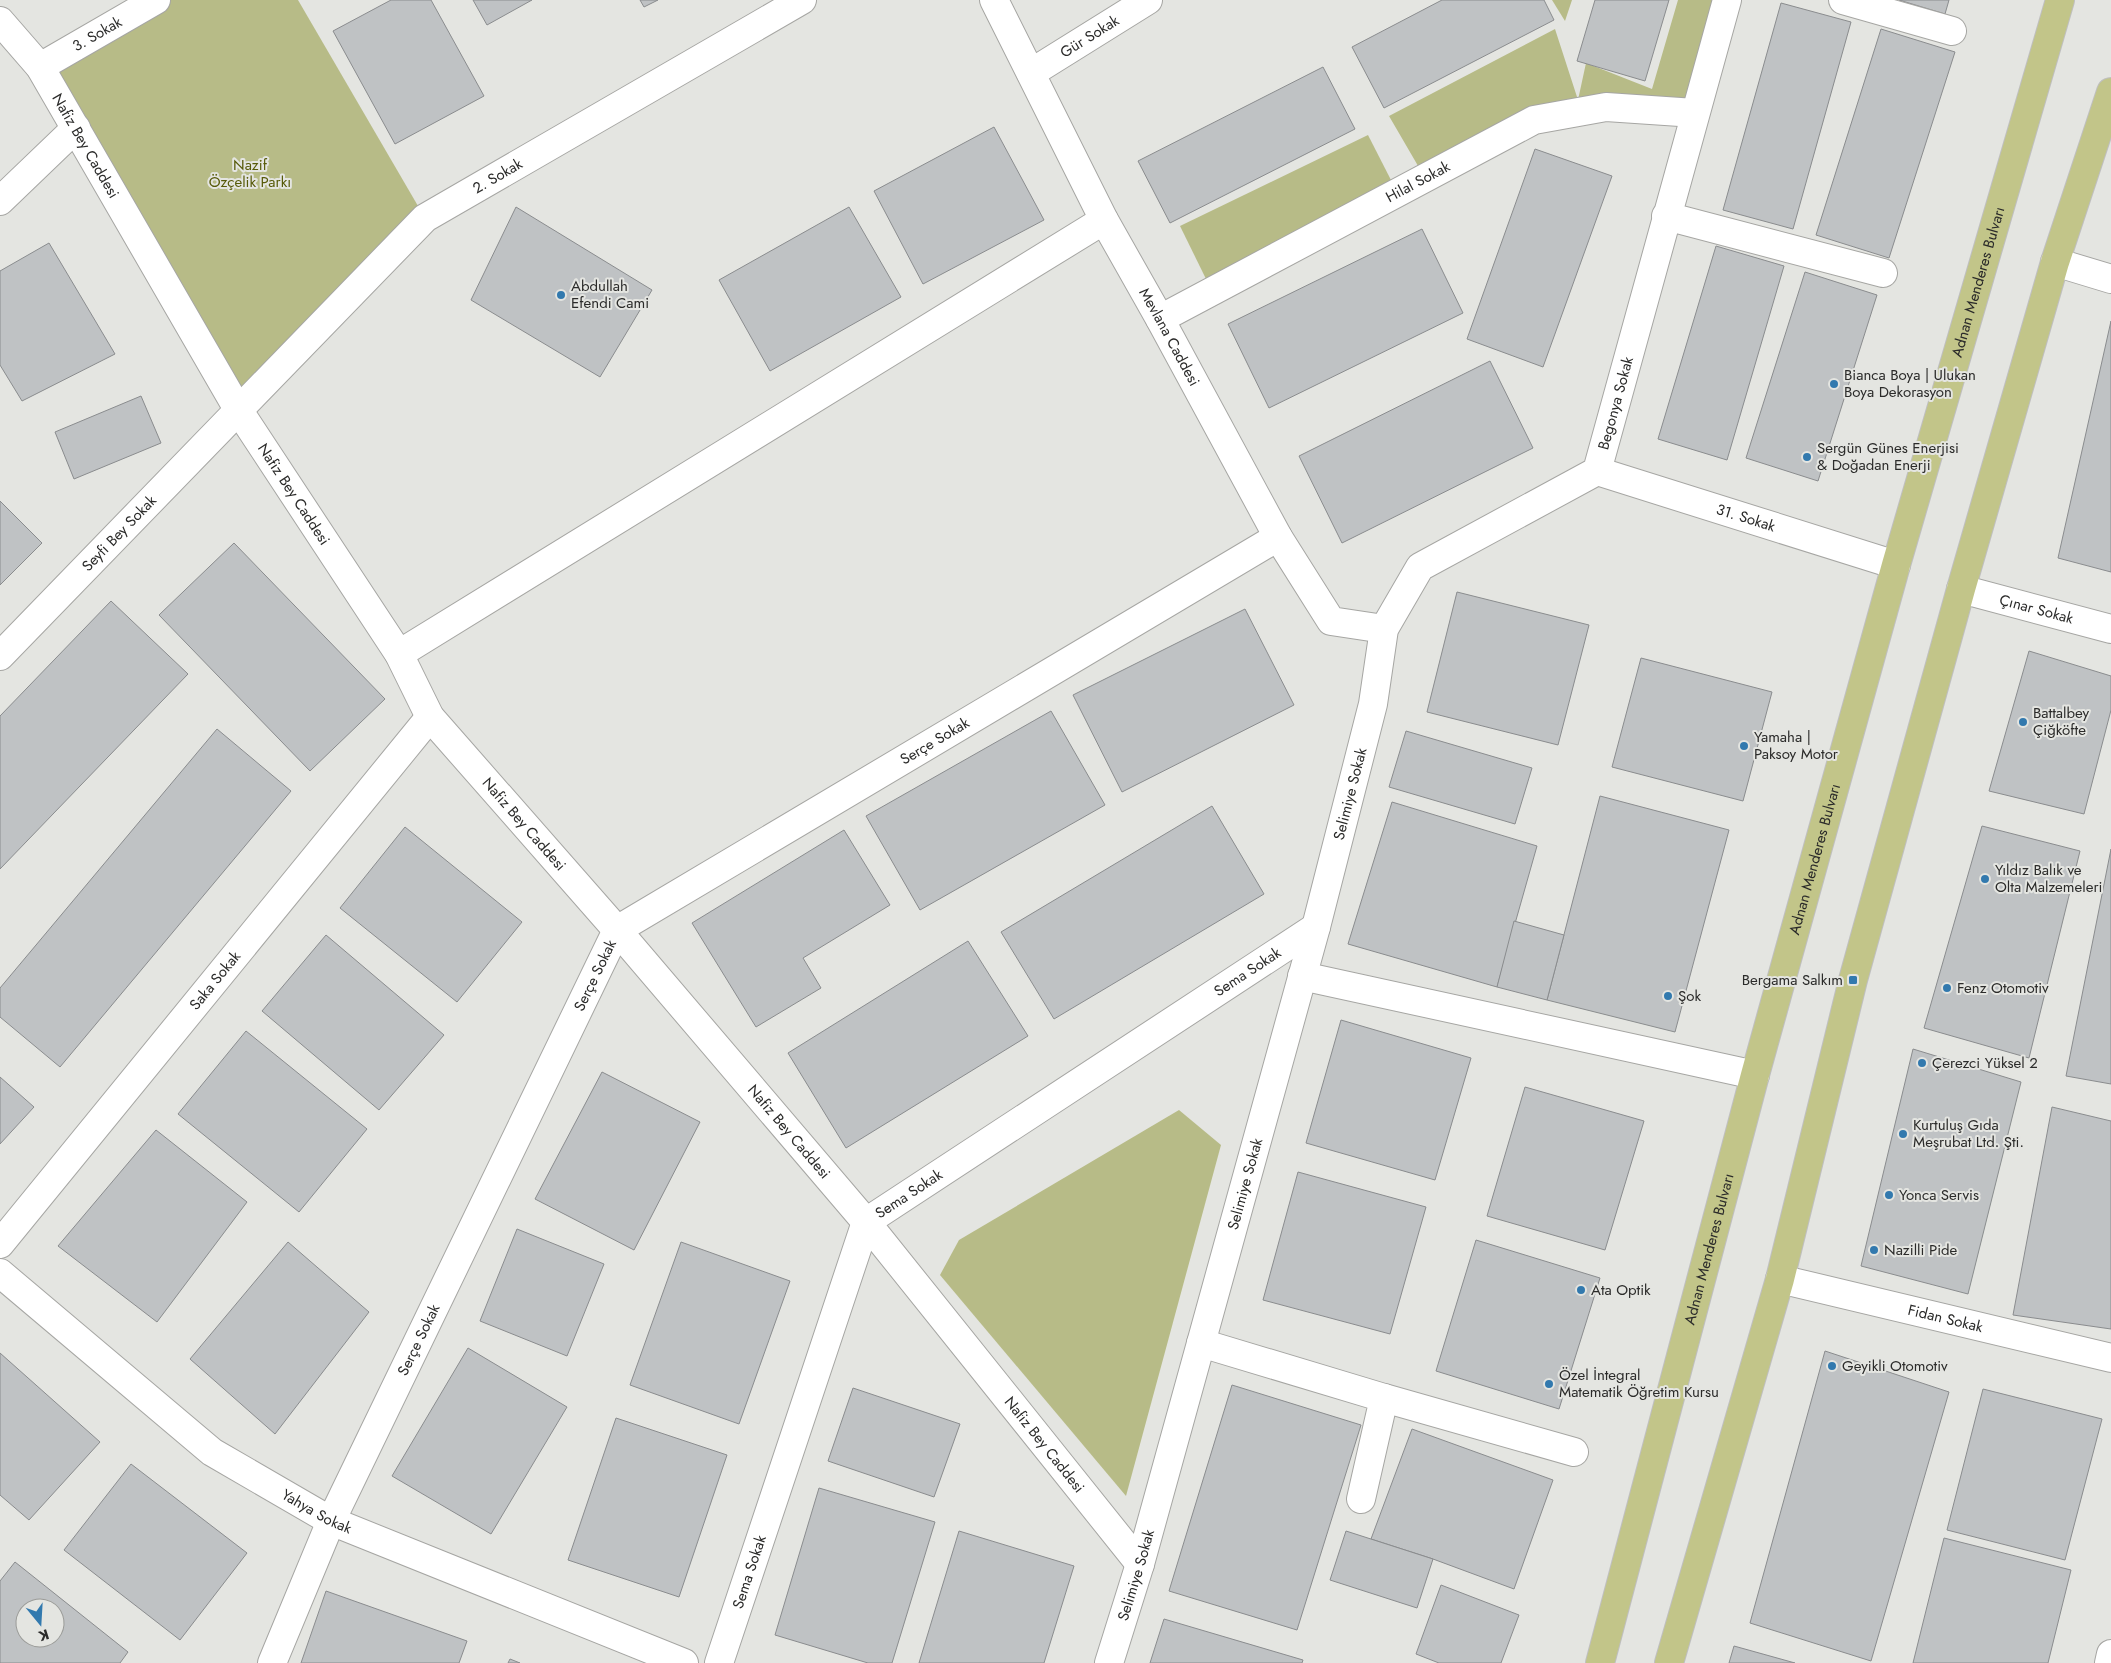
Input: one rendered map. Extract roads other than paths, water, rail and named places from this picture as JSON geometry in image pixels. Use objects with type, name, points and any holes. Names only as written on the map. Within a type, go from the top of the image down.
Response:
[{"type":"main road","name":"Adnan Menderes Bulvarı","points":[[1600,1663],[1755,1075],[1896,565],[2060,0]]},
{"type":"main road","points":[[1669,1663],[1780,1279],[1853,980],[1961,589],[2055,262],[2111,92]]},
{"type":"street","name":"3. Sokak","points":[[40,67],[156,0]]},
{"type":"street","name":"2. Sokak","points":[[240,411],[425,218],[802,0]]},
{"type":"street","name":"Mevlana Caddesi","points":[[994,0],[1104,220],[1278,537],[1331,620],[1384,629]]},
{"type":"street","name":"Gür Sokak","points":[[1031,73],[1148,0]]},
{"type":"street","name":"Begonya Sokak","points":[[1373,704],[1384,629],[1420,567],[1596,471],[1727,0]]},
{"type":"street","points":[[1843,0],[1952,31]]},
{"type":"street","name":"Nafiz Bey Caddesi","points":[[0,20],[40,67],[240,411],[399,654],[430,717],[617,930],[866,1222],[1140,1564]]},
{"type":"street","name":"Hilal Sokak","points":[[1160,319],[1534,120],[1606,106],[1695,113]]},
{"type":"street","points":[[0,201],[76,128]]},
{"type":"street","points":[[1666,216],[1883,273]]},
{"type":"street","points":[[399,654],[1104,220]]},
{"type":"street","points":[[2055,262],[2111,279]]},
{"type":"street","name":"Seyfi Bey Sokak","points":[[0,656],[240,411]]},
{"type":"street","name":"31. Sokak","points":[[1596,471],[1896,565]]},
{"type":"street","name":"Serçe Sokak","points":[[272,1663],[331,1522],[617,930],[1278,537]]},
{"type":"street","name":"Çınar Sokak","points":[[1961,589],[2111,629]]},
{"type":"street","name":"Selimiye Sokak","points":[[1109,1663],[1140,1564],[1316,927],[1373,704]]},
{"type":"street","name":"Saka Sokak","points":[[0,1244],[430,717]]},
{"type":"street","name":"Sema Sokak","points":[[719,1663],[866,1222],[1316,927]]},
{"type":"street","points":[[1302,976],[1755,1075]]},
{"type":"street","name":"Yahya Sokak","points":[[0,1273],[212,1452],[331,1522],[684,1663]]},
{"type":"street","name":"Fidan Sokak","points":[[1780,1279],[2111,1358]]},
{"type":"street","points":[[1201,1343],[1574,1452]]},
{"type":"street","points":[[1361,1499],[1384,1398]]},
{"type":"street","points":[[2109,1663],[2111,1654]]},
{"type":"place","name":"Abdullah Efendi Cami","points":[[561,295]]},
{"type":"place","name":"Bianca Boya | Ulukan Boya Dekorasyon","points":[[1834,384]]},
{"type":"place","name":"Sergün Günes Enerjisi & Doğadan Enerji","points":[[1807,457]]},
{"type":"place","name":"Battalbey Çiğköfte","points":[[2023,722]]},
{"type":"place","name":"Yamaha | Paksoy Motor","points":[[1744,746]]},
{"type":"place","name":"Yıldız Balık ve Olta Malzemeleri","points":[[1985,879]]},
{"type":"place","name":"Bergama Salkım","points":[[1853,980]]},
{"type":"place","name":"Fenz Otomotiv","points":[[1947,988]]},
{"type":"place","name":"Şok","points":[[1668,996]]},
{"type":"place","name":"Çerezci Yüksel 2","points":[[1922,1063]]},
{"type":"place","name":"Kurtuluş Gıda Meşrubat Ltd. Şti.","points":[[1903,1134]]},
{"type":"place","name":"Yonca Servis","points":[[1889,1195]]},
{"type":"place","name":"Nazilli Pide","points":[[1874,1250]]},
{"type":"place","name":"Ata Optik","points":[[1581,1290]]},
{"type":"place","name":"Geyikli Otomotiv","points":[[1832,1366]]},
{"type":"place","name":"Özel İntegral Matematik Öğretim Kursu","points":[[1549,1384]]},
{"type":"park label","name":"Nazif Özçelik Parkı","points":[[250,174]]}]
